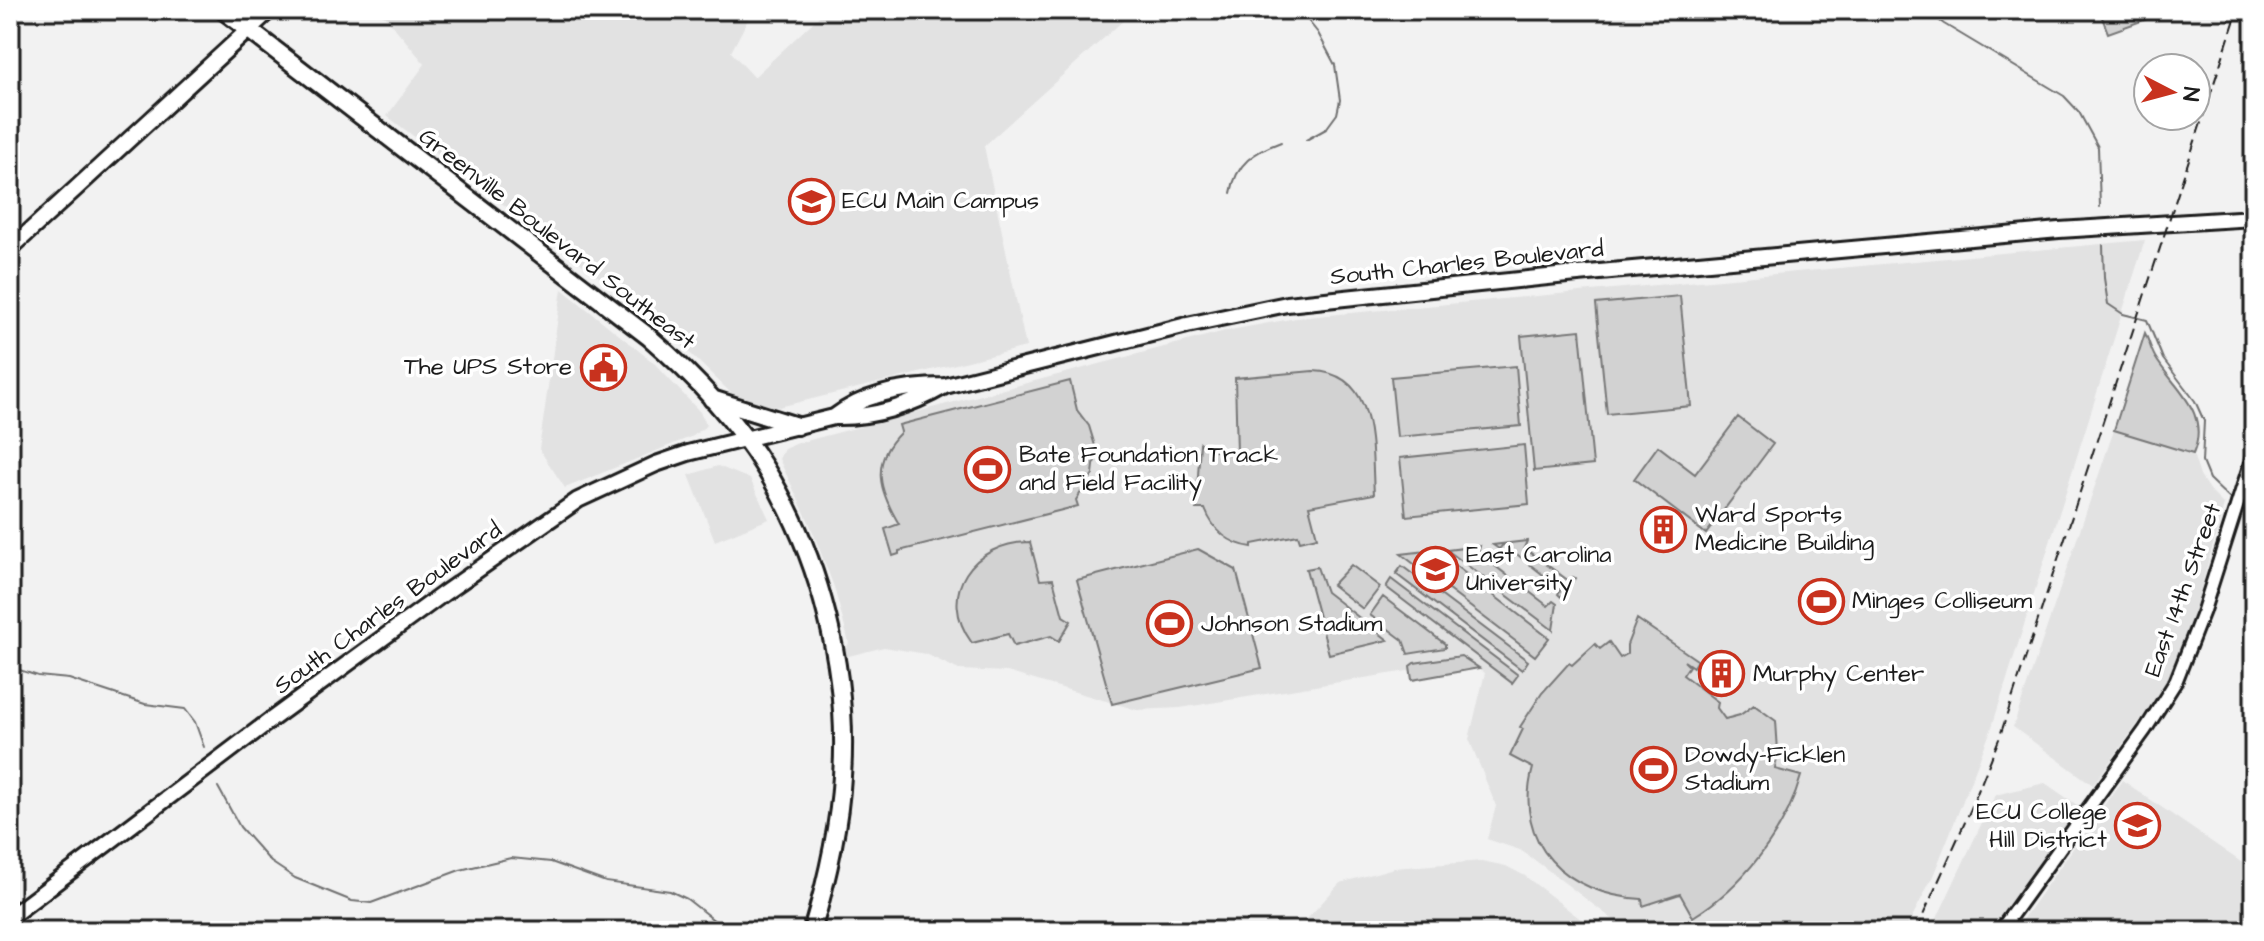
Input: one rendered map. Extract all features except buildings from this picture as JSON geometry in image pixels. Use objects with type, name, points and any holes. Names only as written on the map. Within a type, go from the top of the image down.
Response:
[{"type":"highway","name":"Greenville Boulevard Southeast","points":[[223,10],[649,337],[712,399],[765,469],[802,545],[822,601],[838,677],[842,730],[840,798],[829,869],[812,931]]},
{"type":"highway","points":[[712,399],[797,426]]},
{"type":"main road","points":[[10,249],[270,10]]},
{"type":"main road","name":"South Charles Boulevard","points":[[10,917],[272,719],[574,503],[656,464],[688,453],[834,417],[857,417],[921,400],[945,386],[1187,325],[1287,304],[1567,275],[2143,223],[2254,218]]},
{"type":"street","name":"East 14th Street","points":[[2000,931],[2166,699],[2187,657],[2254,452]]},
{"type":"shaded area","name":"ECU Main Campus","points":[[375,10],[753,10],[731,52],[754,77],[826,10],[1135,10],[984,146],[1026,347],[779,407],[751,404],[732,394],[658,322],[387,116],[425,64],[384,15]]},
{"type":"shaded area","points":[[2147,10],[2150,18],[2108,33],[2100,12]]},
{"type":"shaded area","name":"East Carolina University","points":[[2145,240],[1991,730],[1933,876],[1905,931],[1628,931],[1520,850],[1487,839],[1496,806],[1469,739],[1485,673],[1469,661],[1180,708],[1137,710],[1007,672],[959,670],[926,654],[884,647],[841,658],[849,643],[834,587],[809,522],[779,459],[784,449],[798,443],[1225,331],[1296,318]]},
{"type":"shaded area","points":[[562,289],[654,363],[700,412],[707,425],[693,436],[565,488],[539,449]]},
{"type":"shaded area","points":[[1680,296],[1691,406],[1607,414],[1596,304]]},
{"type":"shaded area","points":[[1580,330],[1593,465],[1534,471],[1521,336]]},
{"type":"shaded area","points":[[2145,333],[2155,357],[2194,413],[2197,439],[2193,454],[2114,430]]},
{"type":"shaded area","points":[[1516,366],[1521,426],[1397,437],[1391,377]]},
{"type":"shaded area","points":[[1313,371],[1334,375],[1350,384],[1360,398],[1371,435],[1374,494],[1309,506],[1317,537],[1300,541],[1298,535],[1252,544],[1252,547],[1236,543],[1217,529],[1205,509],[1196,509],[1200,443],[1214,451],[1237,452],[1235,378]]},
{"type":"shaded area","name":"Bate Foundation Track and Field Facility","points":[[1070,381],[1077,410],[1089,426],[1096,449],[1093,474],[1076,500],[1078,506],[899,551],[893,556],[885,529],[899,524],[883,489],[881,466],[891,444],[901,432],[899,425]]},
{"type":"shaded area","points":[[1738,417],[1773,444],[1706,534],[1634,479],[1658,446],[1695,474]]},
{"type":"shaded area","points":[[2114,430],[2193,454],[2200,476],[2224,505],[2190,628],[2173,669],[2156,699],[2093,785],[2013,727]]},
{"type":"shaded area","points":[[1524,445],[1529,504],[1406,516],[1400,458]]},
{"type":"shaded area","points":[[718,466],[750,479],[769,519],[715,541],[689,475]]},
{"type":"shaded area","points":[[1527,541],[1524,548],[1569,581],[1575,578],[1561,597],[1558,594],[1561,589],[1504,544],[1499,549],[1493,545]]},
{"type":"shaded area","points":[[1030,542],[1040,580],[1053,579],[1063,616],[1071,621],[1059,641],[1051,636],[1014,646],[1008,634],[972,643],[962,624],[958,606],[959,589],[966,574],[977,561],[992,551],[1010,544]]},
{"type":"shaded area","points":[[1480,546],[1478,553],[1548,606],[1553,601],[1557,604],[1553,630],[1447,550]]},
{"type":"shaded area","name":"Johnson Stadium","points":[[1198,549],[1236,570],[1262,668],[1112,704],[1077,580]]},
{"type":"shaded area","points":[[1435,550],[1549,638],[1535,656],[1401,554]]},
{"type":"shaded area","points":[[1351,565],[1380,587],[1363,609],[1332,585]]},
{"type":"shaded area","points":[[1402,566],[1528,661],[1522,670],[1396,574]]},
{"type":"shaded area","points":[[1317,567],[1326,592],[1388,640],[1329,654],[1306,569]]},
{"type":"shaded area","points":[[1391,579],[1518,675],[1512,683],[1386,587]]},
{"type":"shaded area","points":[[1383,597],[1445,644],[1445,648],[1408,654],[1403,640],[1370,615]]},
{"type":"shaded area","name":"Dowdy-Ficklen Stadium","points":[[1637,619],[1697,660],[1693,667],[1684,661],[1689,666],[1683,675],[1718,702],[1717,708],[1725,719],[1740,715],[1754,705],[1776,721],[1778,751],[1775,769],[1801,776],[1785,817],[1760,856],[1728,890],[1693,917],[1680,894],[1643,906],[1642,899],[1590,888],[1569,876],[1538,842],[1531,820],[1529,795],[1533,768],[1510,756],[1523,729],[1520,727],[1542,693],[1569,663],[1572,665],[1595,644],[1600,649],[1609,642],[1620,658],[1627,654],[1627,645]]},
{"type":"shaded area","points":[[1461,656],[1479,668],[1412,680],[1410,666],[1414,663]]},
{"type":"shaded area","name":"ECU College Hill District","points":[[2122,780],[2254,871],[2254,931],[2014,931]]},
{"type":"shaded area","points":[[2045,783],[2080,807],[1991,931],[1931,931],[1995,795]]},
{"type":"shaded area","points":[[1482,861],[1506,866],[1525,876],[1596,931],[1296,931],[1340,883],[1394,868]]},
{"type":"waterway","points":[[1304,10],[1335,65],[1340,100],[1337,114],[1326,129],[1306,140]]},
{"type":"waterway","points":[[1925,10],[2064,96],[2079,112],[2098,147],[2100,207]]},
{"type":"waterway","points":[[1231,193],[1242,166],[1262,150],[1281,142]]},
{"type":"waterway","points":[[2103,245],[2108,304],[2123,314],[2147,320],[2163,359],[2195,401],[2204,421],[2202,462],[2209,479],[2232,501]]},
{"type":"waterway","points":[[2240,507],[2254,519]]},
{"type":"waterway","points":[[10,667],[38,676],[69,679],[145,704],[185,709],[195,722],[204,747]]},
{"type":"waterway","points":[[218,787],[240,827],[271,862],[295,878],[352,901],[371,903],[460,870],[511,858],[551,862],[606,882],[670,891],[687,899],[724,931]]},
{"type":"railway","points":[[1916,931],[1999,739],[2238,10]]},
{"type":"place","name":"ECU Main Campus","points":[[811,201]]},
{"type":"place","name":"The UPS Store","points":[[603,367]]},
{"type":"place","name":"Bate Foundation Track and Field Facility","points":[[988,469]]},
{"type":"place","name":"Ward Sports Medicine Building","points":[[1664,529]]},
{"type":"place","name":"East Carolina University","points":[[1435,569]]},
{"type":"place","name":"Minges Colliseum","points":[[1821,601]]},
{"type":"place","name":"Johnson Stadium","points":[[1170,624]]},
{"type":"place","name":"Murphy Center","points":[[1722,674]]},
{"type":"place","name":"Dowdy-Ficklen Stadium","points":[[1654,769]]},
{"type":"place","name":"ECU College Hill District","points":[[2138,826]]}]
